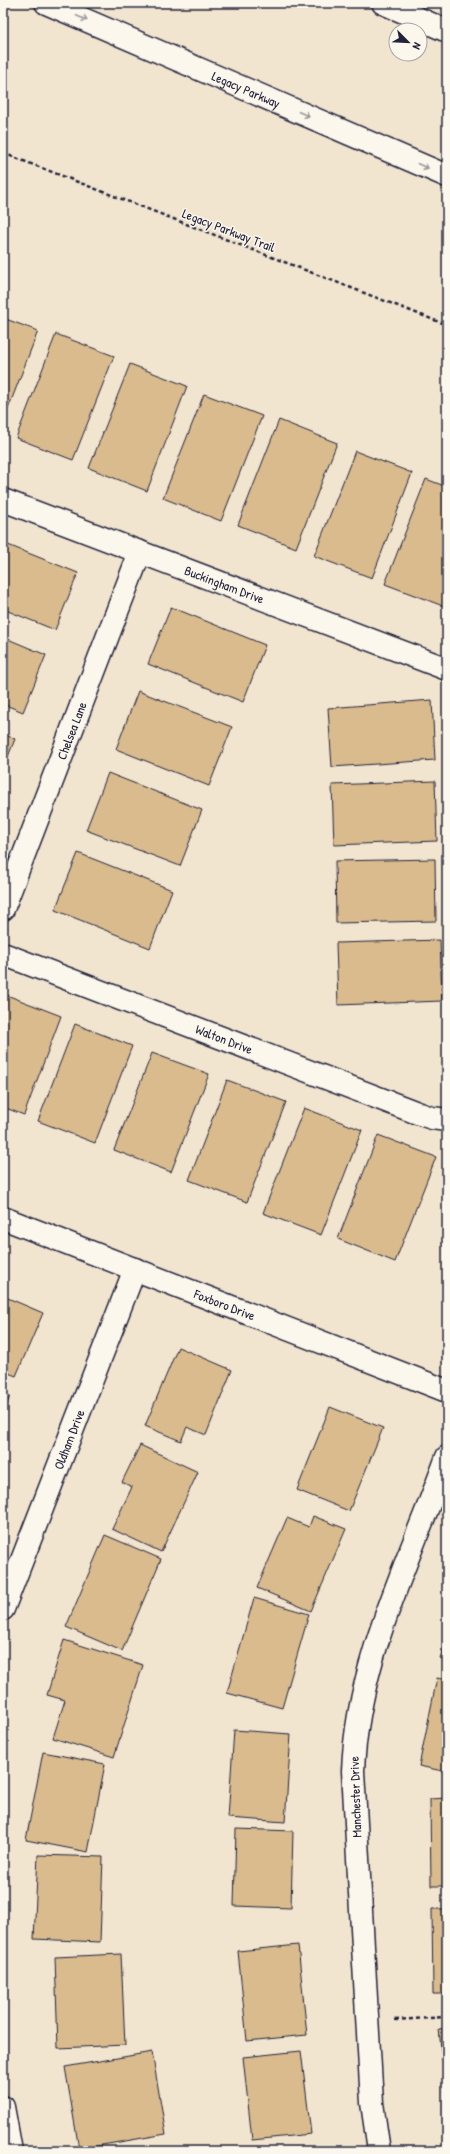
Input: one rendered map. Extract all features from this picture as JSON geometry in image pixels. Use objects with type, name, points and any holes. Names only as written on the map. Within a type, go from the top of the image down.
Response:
[{"type":"main road","name":"Legacy Parkway","points":[[46,3],[447,176]]},
{"type":"main road","points":[[383,3],[447,31]]},
{"type":"main road","name":"Buckingham Drive","points":[[3,500],[447,669]]},
{"type":"main road","name":"Chelsea Lane","points":[[3,909],[140,552]]},
{"type":"main road","name":"Walton Drive","points":[[3,954],[420,1114],[432,1118],[447,1120]]},
{"type":"main road","name":"Foxboro Drive","points":[[3,1218],[447,1391]]},
{"type":"main road","name":"Oldham Drive","points":[[3,1609],[135,1269]]},
{"type":"main road","name":"Manchester Drive","points":[[379,2151],[372,2103],[353,1771],[354,1738],[365,1680],[376,1641],[447,1457]]},
{"type":"main road","points":[[3,2107],[11,2151]]},
{"type":"path","name":"Legacy Parkway Trail","points":[[3,153],[447,325]]},
{"type":"path","points":[[390,2021],[447,2017]]},
{"type":"building","points":[[3,318],[38,331],[3,422]]},
{"type":"building","points":[[56,334],[114,356],[73,460],[16,438]]},
{"type":"building","points":[[130,364],[187,386],[147,491],[89,468]]},
{"type":"building","points":[[204,394],[262,416],[221,521],[163,498]]},
{"type":"building","points":[[279,420],[337,443],[296,548],[238,525]]},
{"type":"building","points":[[355,451],[412,473],[372,578],[314,556]]},
{"type":"building","points":[[426,479],[447,487],[447,595],[443,606],[385,584]]},
{"type":"building","points":[[3,543],[78,573],[55,630],[3,609]]},
{"type":"building","points":[[171,607],[265,645],[243,702],[148,664]]},
{"type":"building","points":[[3,637],[46,655],[23,712],[3,704]]},
{"type":"building","points":[[138,691],[232,727],[209,786],[116,749]]},
{"type":"building","points":[[432,700],[435,760],[332,767],[328,708]]},
{"type":"building","points":[[3,734],[15,739],[3,769]]},
{"type":"building","points":[[108,773],[202,810],[180,866],[86,830]]},
{"type":"building","points":[[435,781],[437,841],[334,845],[332,785]]},
{"type":"building","points":[[78,853],[172,890],[150,948],[55,910]]},
{"type":"building","points":[[435,859],[436,921],[336,923],[335,861]]},
{"type":"building","points":[[440,940],[442,1001],[338,1005],[336,943]]},
{"type":"building","points":[[4,994],[61,1016],[24,1115],[3,1107]]},
{"type":"building","points":[[75,1024],[132,1046],[95,1143],[38,1121]]},
{"type":"building","points":[[152,1053],[209,1074],[171,1172],[114,1150]]},
{"type":"building","points":[[227,1080],[286,1102],[247,1202],[189,1180]]},
{"type":"building","points":[[304,1108],[362,1130],[321,1235],[263,1213]]},
{"type":"building","points":[[378,1135],[436,1157],[395,1262],[338,1239]]},
{"type":"building","points":[[3,1296],[43,1313],[16,1376],[3,1371]]},
{"type":"building","points":[[178,1347],[232,1370],[206,1435],[187,1427],[181,1441],[145,1426]]},
{"type":"building","points":[[3,1393],[10,1396],[3,1415]]},
{"type":"building","points":[[330,1407],[383,1428],[349,1511],[297,1490]]},
{"type":"building","points":[[140,1445],[198,1472],[161,1552],[112,1529],[132,1487],[122,1482]]},
{"type":"building","points":[[313,1516],[346,1529],[311,1611],[257,1588],[287,1518],[309,1527]]},
{"type":"building","points":[[105,1535],[161,1559],[122,1651],[66,1627]]},
{"type":"building","points":[[254,1598],[309,1614],[282,1708],[227,1693]]},
{"type":"building","points":[[64,1640],[143,1665],[114,1757],[53,1738],[65,1700],[47,1695]]},
{"type":"building","points":[[447,1640],[447,1661],[440,1658]]},
{"type":"building","points":[[437,1678],[447,1680],[447,1772],[419,1766]]},
{"type":"building","points":[[234,1730],[291,1734],[285,1822],[228,1818]]},
{"type":"building","points":[[43,1752],[105,1764],[88,1852],[26,1840]]},
{"type":"building","points":[[447,1798],[447,1886],[431,1886],[430,1799]]},
{"type":"building","points":[[236,1829],[293,1831],[291,1908],[234,1906]]},
{"type":"building","points":[[38,1855],[103,1857],[100,1942],[34,1939]]},
{"type":"building","points":[[432,1909],[447,1909],[447,1994],[433,1994]]},
{"type":"building","points":[[298,1945],[307,2035],[247,2041],[238,1951]]},
{"type":"building","points":[[121,1954],[125,2045],[58,2048],[55,1957]]},
{"type":"building","points":[[447,2028],[447,2109],[439,2029]]},
{"type":"building","points":[[301,2051],[311,2134],[252,2140],[243,2057]]},
{"type":"building","points":[[152,2052],[166,2134],[79,2149],[65,2067]]}]
